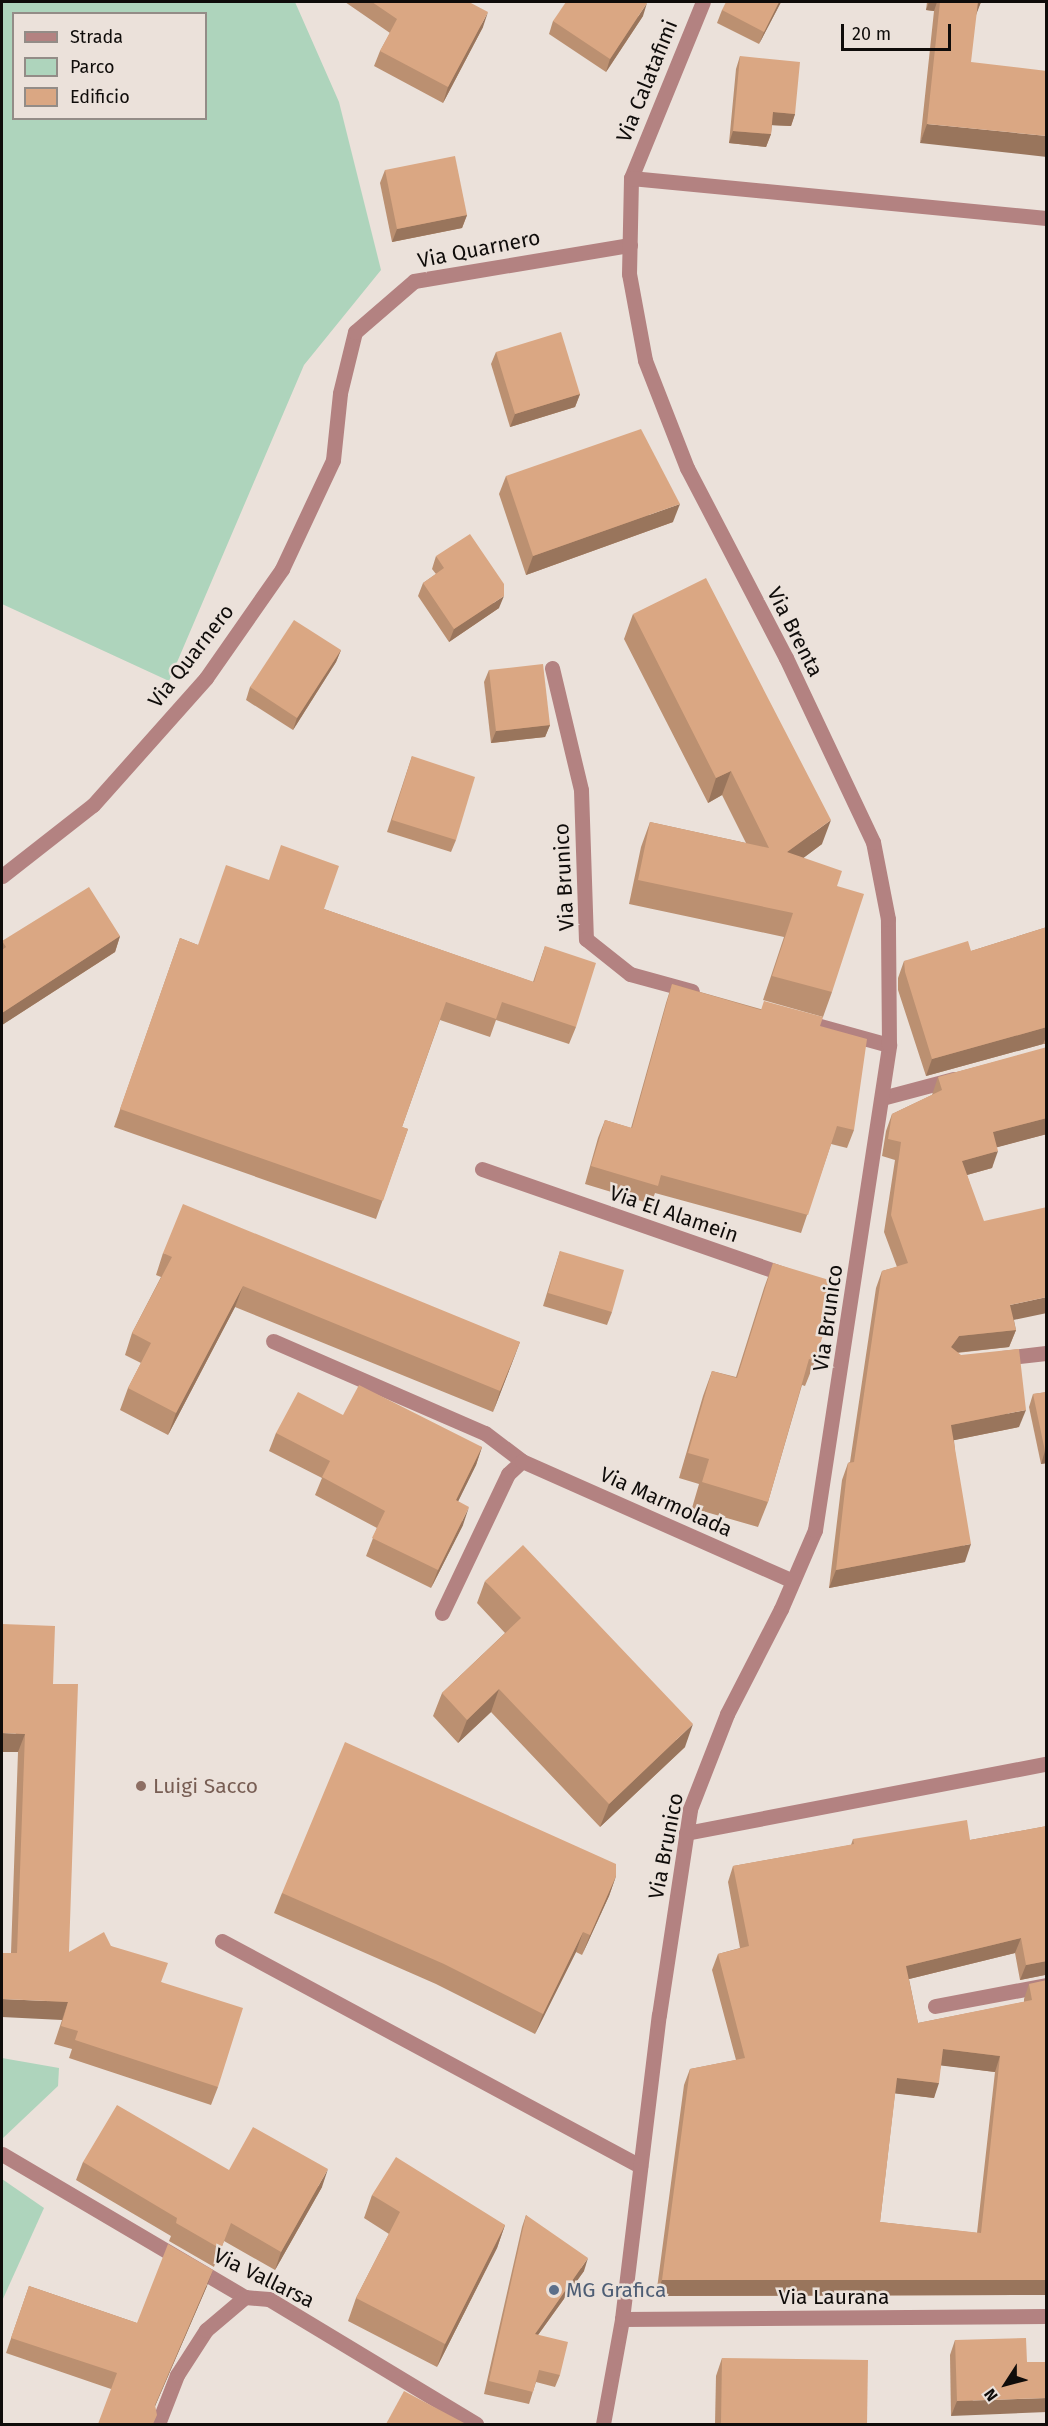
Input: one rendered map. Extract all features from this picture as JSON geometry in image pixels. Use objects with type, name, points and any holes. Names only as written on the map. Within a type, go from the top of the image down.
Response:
[{"type":"street","name":"Via Calatafimi","points":[[631,178],[703,2]]},
{"type":"street","points":[[630,245],[631,178],[1047,218]]},
{"type":"street","name":"Via Quarnero","points":[[2,876],[93,805],[206,678],[282,568],[333,460],[340,393],[355,332],[414,281],[630,245]]},
{"type":"street","name":"Via Brenta","points":[[630,245],[629,274],[645,360],[687,468],[786,658],[873,842],[888,919],[889,1045]]},
{"type":"street","name":"Via Brunico","points":[[552,668],[581,789],[586,939],[630,974],[708,996]]},
{"type":"street","points":[[787,1017],[889,1045]]},
{"type":"street","name":"Via Brunico","points":[[603,2424],[622,2319],[640,2166],[690,1809],[727,1714],[793,1581],[814,1530],[852,1298],[889,1045]]},
{"type":"street","points":[[882,1098],[970,1074]]},
{"type":"street","name":"Via El Alamein","points":[[482,1169],[807,1282]]},
{"type":"street","points":[[830,1290],[852,1298]]},
{"type":"street","name":"Via Marmolada","points":[[273,1341],[485,1433],[522,1461],[793,1581]]},
{"type":"street","points":[[989,1359],[1047,1353]]},
{"type":"street","points":[[442,1613],[508,1473],[522,1461]]},
{"type":"street","points":[[687,1833],[1047,1764]]},
{"type":"street","points":[[222,1941],[640,2166]]},
{"type":"street","points":[[935,2006],[1047,1984]]},
{"type":"street","name":"Via Vallarsa","points":[[2,2154],[245,2297],[269,2299],[476,2424]]},
{"type":"street","points":[[158,2424],[177,2375],[206,2330],[245,2297]]},
{"type":"street","name":"Via Laurana","points":[[622,2319],[1047,2316]]},
{"type":"green space","points":[[2,2],[295,2],[339,102],[381,270],[304,365],[169,681],[2,604]]},
{"type":"green space","points":[[2,2058],[59,2068],[58,2086],[2,2139]]},
{"type":"green space","points":[[2,2179],[44,2208],[2,2301]]},
{"type":"building","points":[[372,2],[469,2],[488,12],[448,87],[380,51],[397,19]]},
{"type":"building","points":[[566,2],[647,3],[610,59],[553,21]]},
{"type":"building","points":[[726,2],[779,2],[764,32],[722,10]]},
{"type":"building","points":[[940,2],[978,2],[971,62],[1047,71],[1047,136],[927,124]]},
{"type":"building","points":[[740,56],[800,62],[795,114],[773,112],[771,134],[733,131]]},
{"type":"building","points":[[455,156],[467,215],[397,229],[385,170]]},
{"type":"building","points":[[561,332],[580,394],[515,414],[496,352]]},
{"type":"building","points":[[641,429],[680,504],[533,556],[506,476]]},
{"type":"building","points":[[470,534],[504,584],[504,596],[454,629],[423,583],[444,568],[436,556]]},
{"type":"building","points":[[706,578],[831,820],[787,852],[842,871],[837,886],[864,894],[832,992],[772,976],[793,913],[638,880],[650,822],[769,848],[731,771],[716,778],[633,614]]},
{"type":"building","points":[[294,620],[341,650],[297,718],[250,687]]},
{"type":"building","points":[[543,664],[550,725],[496,731],[489,670]]},
{"type":"building","points":[[412,756],[475,777],[456,840],[392,820]]},
{"type":"building","points":[[281,845],[339,866],[324,909],[534,982],[545,946],[596,963],[576,1027],[502,1002],[496,1019],[446,1002],[402,1127],[408,1129],[383,1201],[120,1109],[180,938],[198,945],[226,865],[269,880]]},
{"type":"building","points":[[89,887],[120,936],[2,1013],[2,950],[6,947],[2,941]]},
{"type":"building","points":[[1047,927],[1047,1027],[932,1059],[905,972],[904,961],[968,941],[971,951]]},
{"type":"building","points":[[672,984],[761,1010],[764,1001],[823,1017],[820,1026],[867,1039],[854,1130],[837,1126],[808,1215],[661,1175],[658,1186],[591,1166],[605,1120],[632,1128]]},
{"type":"building","points":[[1047,1047],[1047,1118],[993,1132],[998,1151],[962,1161],[984,1221],[1047,1207],[1047,1297],[1010,1305],[1016,1330],[959,1336],[951,1347],[961,1355],[1019,1349],[1026,1410],[951,1425],[971,1544],[836,1570],[848,1463],[854,1462],[882,1271],[908,1263],[891,1215],[901,1142],[888,1139],[892,1114],[942,1090],[938,1077]]},
{"type":"building","points":[[183,1204],[520,1342],[500,1391],[243,1286],[176,1413],[128,1388],[151,1343],[132,1333],[172,1257],[163,1253]]},
{"type":"building","points":[[560,1251],[624,1270],[612,1312],[548,1293]]},
{"type":"building","points":[[773,1263],[839,1283],[815,1361],[809,1359],[768,1502],[702,1482],[709,1459],[688,1453],[712,1371],[737,1378]]},
{"type":"building","points":[[359,1385],[482,1447],[456,1500],[469,1507],[438,1570],[372,1538],[385,1511],[322,1477],[330,1461],[276,1433],[298,1392],[343,1415]]},
{"type":"building","points":[[1047,1392],[1047,1451],[1045,1451],[1033,1394]]},
{"type":"building","points":[[523,1545],[693,1724],[609,1804],[499,1689],[467,1720],[442,1693],[521,1618],[485,1581]]},
{"type":"building","points":[[2,1624],[55,1626],[53,1684],[78,1684],[69,1952],[104,1932],[111,1946],[168,1963],[161,1982],[243,2008],[218,2087],[75,2040],[78,2031],[61,2026],[68,2002],[2,1999],[2,1953],[17,1953],[25,1734],[2,1733]]},
{"type":"building","points":[[345,1742],[616,1864],[616,1876],[590,1935],[583,1932],[543,2014],[444,1964],[282,1893]]},
{"type":"building","points":[[967,1820],[970,1840],[1047,1826],[1047,1961],[1026,1965],[1021,1938],[906,1966],[918,2023],[1032,2000],[1029,1984],[1047,1980],[1047,2280],[662,2280],[690,2069],[745,2058],[718,1954],[749,1946],[733,1866],[854,1844],[853,1839]],"holes":[[[943,2049],[1000,2056],[981,2233],[880,2222],[897,2078],[939,2083]]]},
{"type":"building","points":[[117,2105],[229,2170],[253,2127],[328,2169],[281,2252],[231,2223],[221,2249],[176,2223],[177,2218],[83,2162]]},
{"type":"building","points":[[396,2157],[505,2225],[445,2344],[356,2298],[400,2212],[372,2195]]},
{"type":"building","points":[[526,2215],[588,2258],[535,2334],[568,2342],[560,2375],[539,2370],[533,2392],[489,2381]]},
{"type":"building","points":[[168,2244],[213,2270],[155,2405],[157,2415],[153,2424],[98,2424],[117,2373],[11,2338],[29,2286],[137,2323]]},
{"type":"building","points":[[1026,2338],[1027,2362],[1047,2362],[1047,2398],[957,2401],[955,2340]]},
{"type":"building","points":[[722,2358],[868,2360],[867,2424],[721,2424]]},
{"type":"building","points":[[404,2391],[466,2424],[386,2424]]},
{"type":"place","name":"Luigi Sacco","points":[[141,1786]]},
{"type":"place","name":"MG Grafica","points":[[554,2290]]}]
